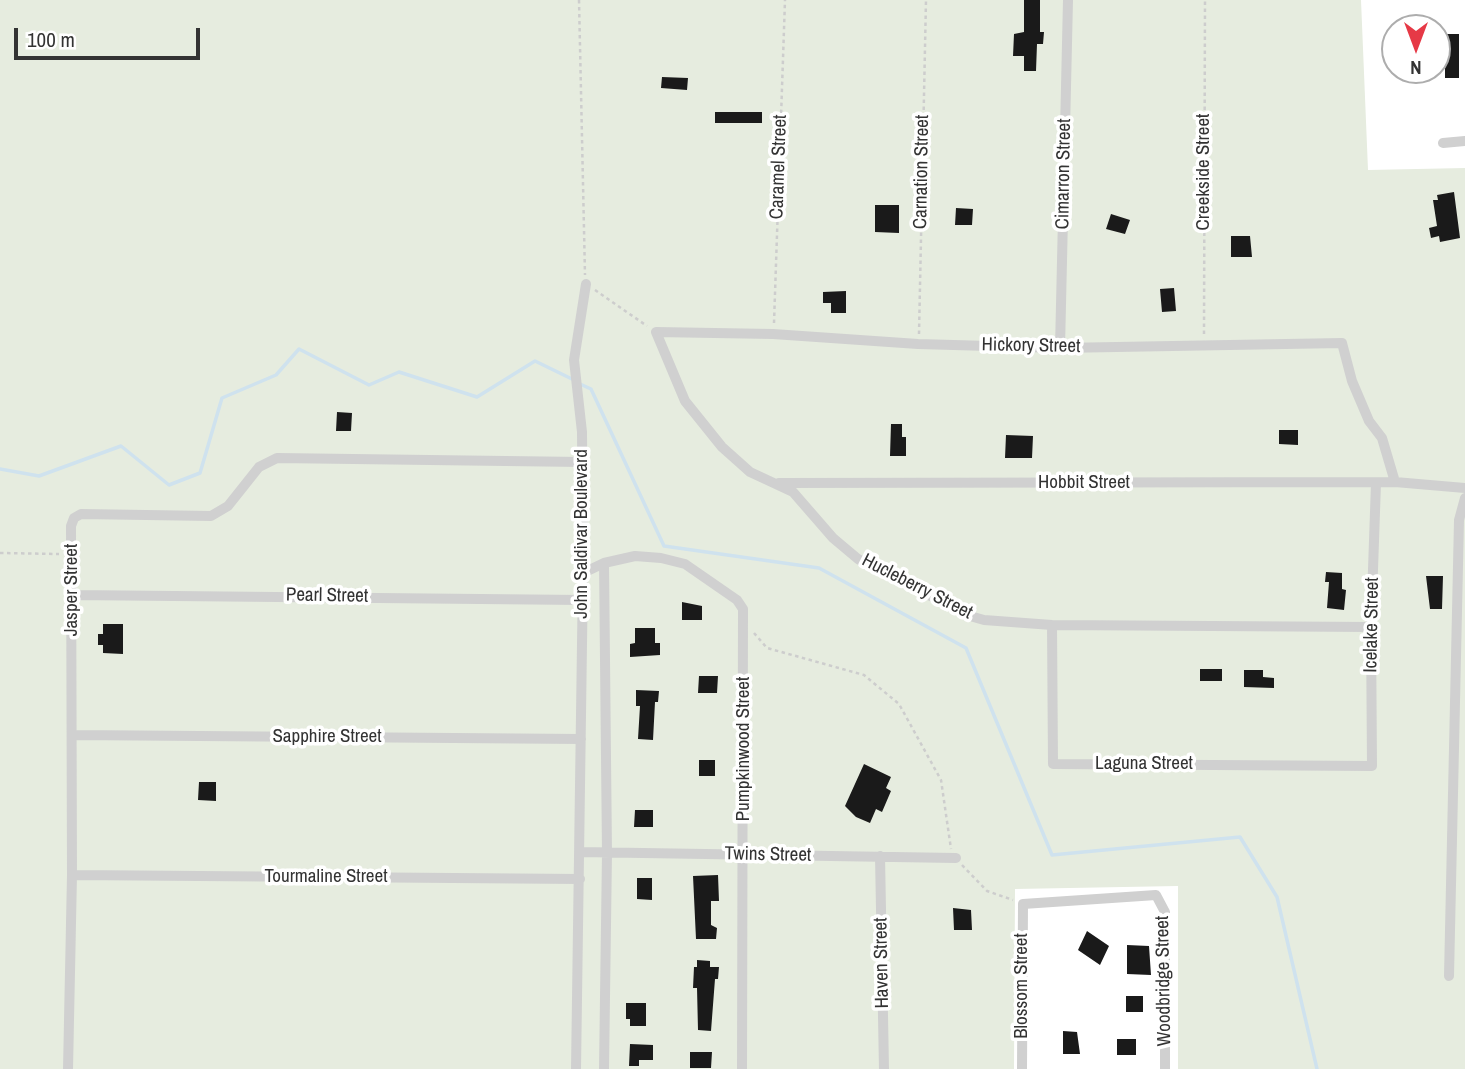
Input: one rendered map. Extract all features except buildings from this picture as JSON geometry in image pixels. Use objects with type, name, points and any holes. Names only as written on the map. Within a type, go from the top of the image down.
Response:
[{"type":"street","name":"Cimarron Street","points":[[1060,348],[1068,0]]},
{"type":"street","points":[[1443,143],[1465,141]]},
{"type":"street","name":"John Saldivar Boulevard","points":[[576,1069],[583,573],[582,461],[574,360],[586,284]]},
{"type":"street","name":"Hickory Street","points":[[656,332],[774,334],[918,344],[1060,348],[1342,343],[1355,390],[1369,421],[1382,438],[1395,482]]},
{"type":"street","name":"Hucleberry Street","points":[[656,332],[677,383],[700,423],[750,472],[793,492],[833,538],[859,559],[984,620],[1052,625],[1371,627]]},
{"type":"street","name":"Jasper Street","points":[[68,1069],[72,875],[71,526],[74,518],[81,514],[211,516],[228,506],[260,467],[277,458],[582,461]]},
{"type":"street","name":"Hobbit Street","points":[[774,483],[1395,482],[1465,488]]},
{"type":"street","name":"Icelake Street","points":[[1372,766],[1371,627],[1376,484]]},
{"type":"street","points":[[1449,976],[1459,520],[1465,498]]},
{"type":"street","name":"Pumpkinwood Street","points":[[583,573],[604,563],[635,556],[685,564],[737,600],[743,609],[742,1069]]},
{"type":"street","name":"John Saldivar Boulevard","points":[[604,563],[607,853],[604,1069]]},
{"type":"street","name":"Pearl Street","points":[[72,596],[582,600]]},
{"type":"street","name":"Laguna Street","points":[[1052,625],[1054,764],[1372,766]]},
{"type":"street","name":"Sapphire Street","points":[[72,735],[581,739]]},
{"type":"street","name":"Twins Street","points":[[580,852],[956,858]]},
{"type":"street","name":"Haven Street","points":[[880,856],[884,1069]]},
{"type":"street","name":"Tourmaline Street","points":[[72,875],[580,879]]},
{"type":"street","name":"Woodbridge Street","points":[[1023,904],[1156,895],[1165,912],[1165,1069]]},
{"type":"street","name":"Blossom Street","points":[[1022,1069],[1023,904]]},
{"type":"path","points":[[579,0],[586,284],[656,332]]},
{"type":"path","name":"Caramel Street","points":[[774,334],[785,0]]},
{"type":"path","name":"Carnation Street","points":[[918,344],[926,0]]},
{"type":"path","name":"Creekside Street","points":[[1204,344],[1205,0]]},
{"type":"path","points":[[0,553],[73,554]]},
{"type":"path","points":[[745,624],[767,648],[864,675],[900,704],[941,780],[952,854],[987,891],[1023,904]]},
{"type":"shaded area","points":[[0,0],[1361,0],[1368,170],[1465,168],[1465,1069],[1178,1069],[1178,886],[1015,889],[1014,1069],[0,1069]]},
{"type":"waterway","points":[[0,469],[39,476],[121,446],[169,485],[200,473],[222,398],[276,375],[299,349],[369,385],[399,372],[477,397],[535,361],[574,380]]},
{"type":"waterway","points":[[580,384],[591,389],[664,546],[819,568],[966,648],[1052,855],[1240,837],[1277,897],[1317,1069]]}]
